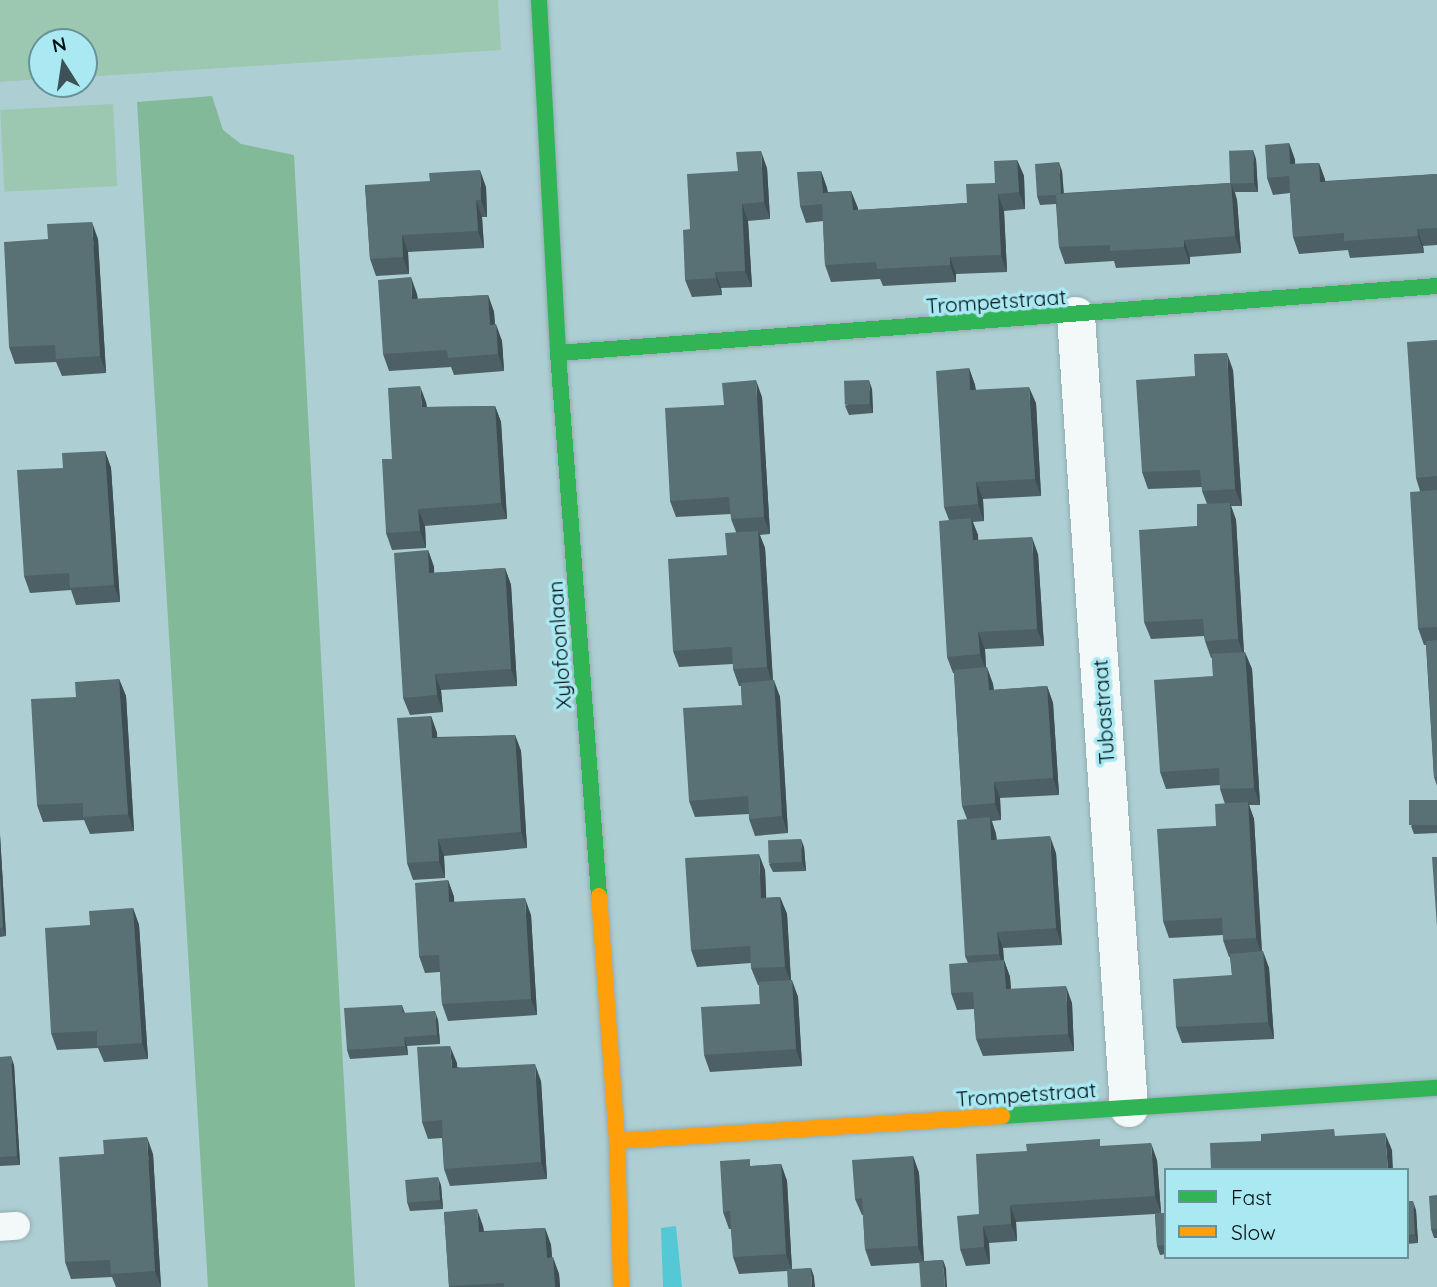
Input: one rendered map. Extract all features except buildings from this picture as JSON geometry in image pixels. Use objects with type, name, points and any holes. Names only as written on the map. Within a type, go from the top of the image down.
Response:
[{"type":"street","name":"Xylofoonlaan","points":[[539,0],[558,353],[617,1141],[621,1287]]},
{"type":"street","name":"Trompetstraat","points":[[558,353],[1076,316],[1437,286]]},
{"type":"street","name":"Tubastraat","points":[[1076,316],[1129,1108]]},
{"type":"street","name":"Trompetstraat","points":[[617,1141],[1437,1088]]},
{"type":"green space","points":[[0,0],[498,0],[501,50],[98,76],[98,28],[28,28],[28,80],[0,82]]},
{"type":"green space","points":[[212,96],[223,130],[241,144],[294,155],[355,1287],[208,1287],[137,102]]},
{"type":"green space","points":[[113,104],[117,186],[4,192],[0,110]]},
{"type":"water","points":[[676,1226],[682,1287],[663,1287],[661,1228]]},
{"type":"traffic: fast","points":[[539,0],[558,353],[599,896]]},
{"type":"traffic: fast","points":[[558,353],[1437,286]]},
{"type":"traffic: fast","points":[[1002,1116],[1437,1088]]},
{"type":"traffic: slow","points":[[599,896],[617,1141],[621,1287]]},
{"type":"traffic: slow","points":[[617,1141],[1002,1116]]}]
